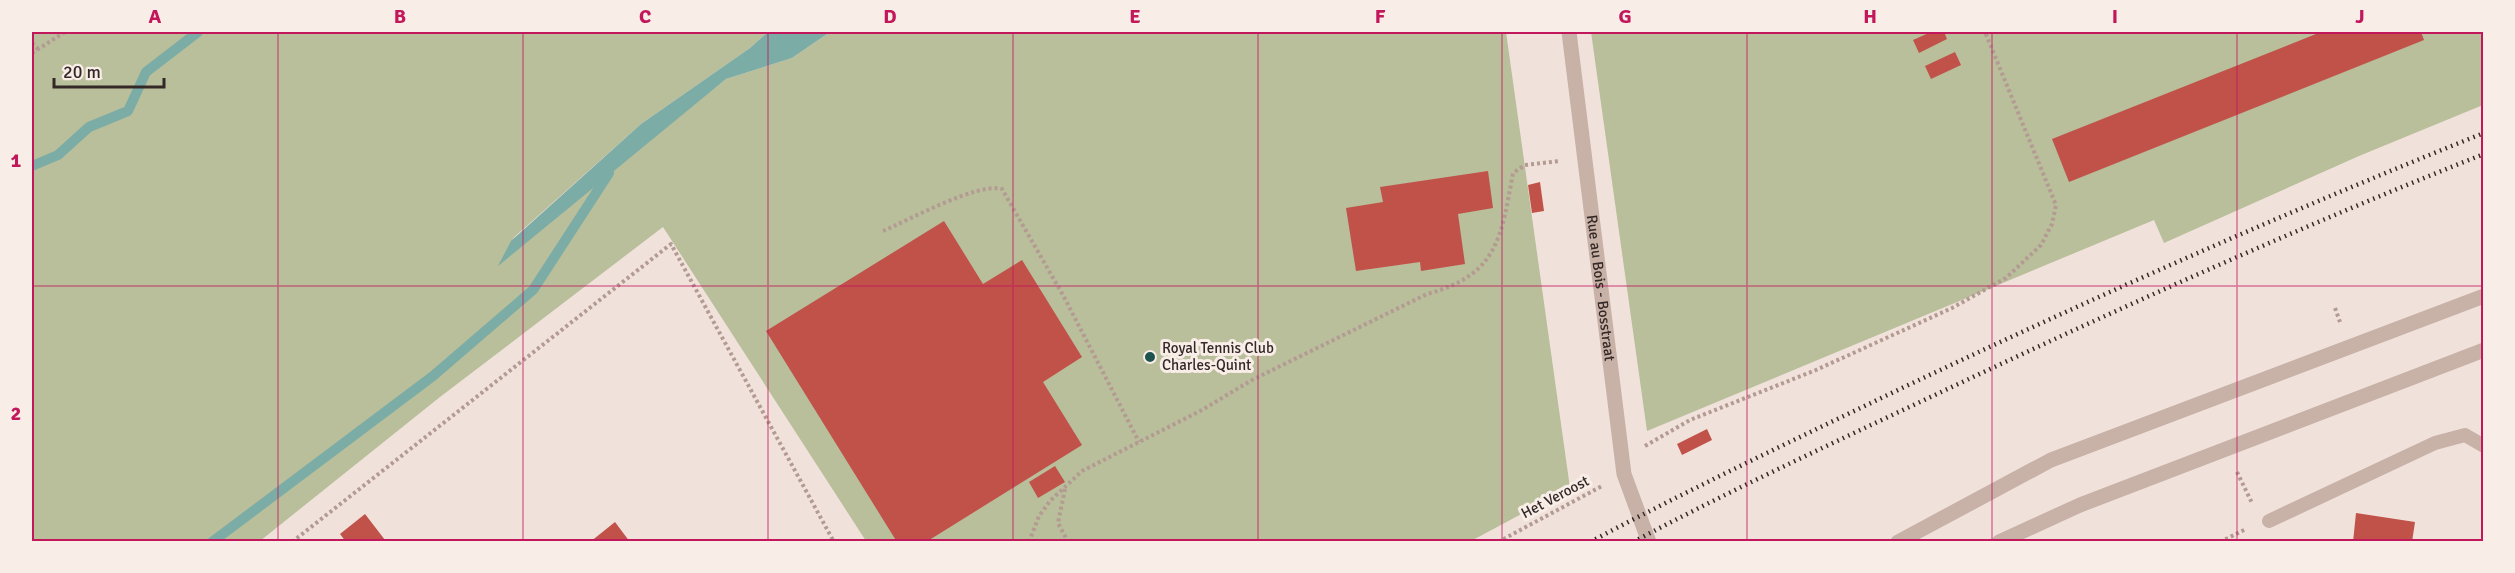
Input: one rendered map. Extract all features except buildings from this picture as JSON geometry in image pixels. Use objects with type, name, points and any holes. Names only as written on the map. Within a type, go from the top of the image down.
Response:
[{"type":"street","name":"Rue au Bois - Bosstraat","points":[[1569,32],[1624,474],[1649,542]]},
{"type":"street","points":[[1898,542],[2051,460],[2484,296]]},
{"type":"street","points":[[1999,542],[2080,505],[2484,350]]},
{"type":"lane","points":[[2269,521],[2435,443],[2465,435],[2484,446]]},
{"type":"path","points":[[32,53],[65,32]]},
{"type":"path","points":[[1622,458],[1690,420],[1816,370],[1952,308],[2006,278],[2041,245],[2052,224],[2056,205],[1985,32]]},
{"type":"path","points":[[32,43],[38,49]]},
{"type":"path","points":[[1029,542],[1039,516],[1050,501],[1082,471],[1273,370],[1427,294],[1450,288],[1467,279],[1484,265],[1499,237],[1513,173],[1525,165],[1584,159]]},
{"type":"path","points":[[883,231],[969,193],[994,187],[1002,189],[1064,297],[1139,442]]},
{"type":"path","points":[[292,542],[670,244],[834,542]]},
{"type":"path","points":[[2227,449],[2256,511]]},
{"type":"path","name":"Het Veroost","points":[[1498,542],[1624,474]]},
{"type":"path","points":[[1065,489],[1058,523],[1068,542]]},
{"type":"path","points":[[2220,542],[2251,527]]},
{"type":"green space","points":[[32,32],[768,32],[750,48],[641,124],[511,240],[609,173],[726,79],[792,58],[830,32],[1506,32],[1570,488],[1471,541],[866,541],[663,227],[440,397],[260,541],[32,541]]},
{"type":"green space","points":[[1591,32],[2483,32],[2483,105],[2359,156],[2164,243],[2154,220],[1647,431]]},
{"type":"water","points":[[768,32],[830,32],[792,58],[726,79],[498,266],[511,241],[641,124],[750,48]]},
{"type":"waterway","points":[[32,166],[58,155],[89,127],[128,111],[146,72],[198,32]]},
{"type":"waterway","points":[[212,542],[433,376],[533,290],[609,173]]},
{"type":"railway","points":[[1590,542],[1783,445],[2044,322],[2190,256],[2484,133]]},
{"type":"railway","points":[[1633,542],[1784,466],[2072,331],[2277,240],[2484,154]]},
{"type":"place","name":"Royal Tennis Club Charles-Quint","points":[[1150,357]]}]
